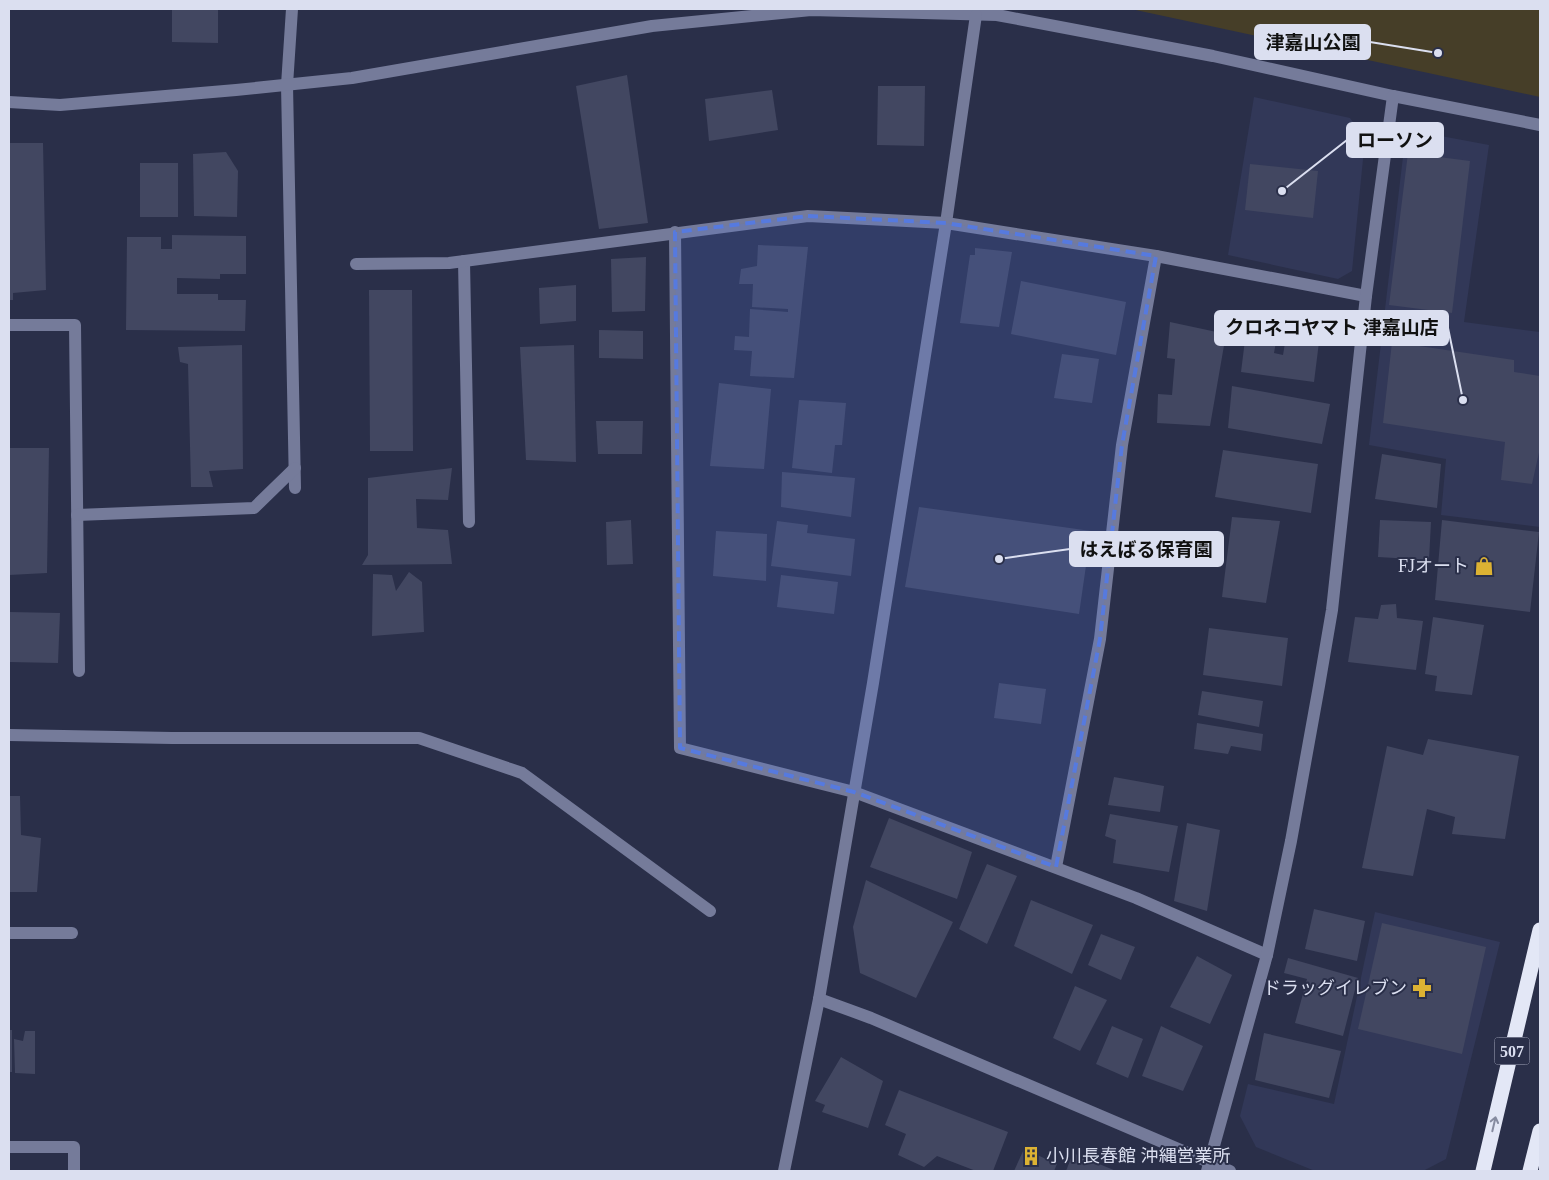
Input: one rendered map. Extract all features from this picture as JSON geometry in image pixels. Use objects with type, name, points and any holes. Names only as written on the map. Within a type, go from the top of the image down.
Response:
[{"type":"highway","name":"507","points":[[1483,1171],[1540,930]]},
{"type":"highway","points":[[1530,1171],[1540,1131]]},
{"type":"street","points":[[292,9],[288,85],[295,488]]},
{"type":"street","points":[[9,102],[60,105],[352,78],[652,26],[811,10],[997,15],[1213,56],[1540,126]]},
{"type":"street","points":[[784,1171],[818,999],[873,683],[946,223],[976,15]]},
{"type":"street","points":[[1208,1167],[1268,955],[1292,841],[1332,610],[1366,296],[1394,96]]},
{"type":"street","points":[[356,264],[450,263],[808,216],[946,223],[1156,256],[1366,296]]},
{"type":"street","points":[[675,232],[680,748],[854,792],[1136,898],[1268,955]]},
{"type":"street","points":[[1056,867],[1100,640],[1122,445],[1156,256]]},
{"type":"street","points":[[464,261],[469,522]]},
{"type":"street","points":[[9,325],[75,325],[79,671]]},
{"type":"street","points":[[77,516],[254,508],[295,468]]},
{"type":"street","points":[[9,735],[172,738],[419,738],[522,773],[710,911]]},
{"type":"street","points":[[9,932],[72,933]]},
{"type":"street","points":[[818,999],[880,1022],[1208,1167],[1230,1171]]},
{"type":"street","points":[[9,1147],[74,1147],[74,1171]]},
{"type":"highlighted area","points":[[808,216],[946,223],[1156,256],[1122,445],[1100,639],[1056,867],[854,792],[680,748],[675,232]]},
{"type":"shaded area","points":[[1131,9],[1540,9],[1540,97]]},
{"type":"shaded area","points":[[1254,97],[1350,118],[1365,139],[1352,271],[1338,279],[1228,255]]},
{"type":"shaded area","points":[[1425,133],[1489,145],[1464,322],[1540,332],[1540,527],[1441,515],[1446,459],[1369,445],[1404,148]]},
{"type":"shaded area","points":[[1375,912],[1500,942],[1446,1159],[1423,1171],[1315,1171],[1256,1147],[1240,1116],[1248,1084],[1334,1104]]},
{"type":"building","points":[[172,9],[218,9],[218,43],[172,42]]},
{"type":"building","points":[[627,75],[648,223],[599,229],[576,86]]},
{"type":"building","points":[[878,86],[925,86],[924,146],[877,145]]},
{"type":"building","points":[[772,90],[778,130],[709,141],[705,99]]},
{"type":"building","points":[[9,143],[43,143],[46,290],[13,293],[13,300],[9,300]]},
{"type":"building","points":[[226,152],[238,171],[237,217],[194,216],[193,154]]},
{"type":"building","points":[[1408,153],[1470,161],[1452,313],[1389,305]]},
{"type":"building","points":[[140,163],[178,163],[178,217],[140,217]]},
{"type":"building","points":[[1250,164],[1318,171],[1313,218],[1245,210]]},
{"type":"building","points":[[172,235],[246,236],[246,274],[220,274],[220,279],[177,278],[177,294],[218,294],[218,300],[246,300],[245,331],[126,330],[127,237],[161,237],[161,249],[172,249]]},
{"type":"building","points":[[758,245],[808,247],[794,378],[750,376],[752,351],[734,350],[735,336],[749,337],[750,309],[788,312],[788,309],[752,307],[753,284],[739,284],[741,269],[757,266]]},
{"type":"building","points":[[975,248],[1012,252],[999,327],[960,323],[970,255],[975,255]]},
{"type":"building","points":[[646,257],[645,311],[612,312],[611,259]]},
{"type":"building","points":[[1021,281],[1126,302],[1116,355],[1011,334]]},
{"type":"building","points":[[576,285],[576,321],[540,324],[539,288]]},
{"type":"building","points":[[369,290],[412,290],[413,451],[370,451]]},
{"type":"building","points":[[1170,322],[1226,334],[1210,426],[1157,423],[1158,394],[1172,395],[1175,359],[1167,358]]},
{"type":"building","points":[[599,330],[643,331],[643,359],[599,358]]},
{"type":"building","points":[[1246,332],[1277,336],[1274,353],[1283,355],[1286,337],[1319,342],[1314,382],[1241,372]]},
{"type":"building","points":[[1392,342],[1514,360],[1514,372],[1540,376],[1540,448],[1532,484],[1501,480],[1505,442],[1383,423]]},
{"type":"building","points":[[242,345],[243,469],[209,471],[213,487],[191,487],[188,364],[180,362],[178,347]]},
{"type":"building","points":[[574,345],[576,462],[526,460],[520,347]]},
{"type":"building","points":[[1062,354],[1099,359],[1092,403],[1054,398]]},
{"type":"building","points":[[719,383],[771,389],[764,469],[710,466]]},
{"type":"building","points":[[1232,386],[1330,404],[1322,444],[1228,428]]},
{"type":"building","points":[[799,400],[846,403],[842,445],[835,445],[832,473],[792,468]]},
{"type":"building","points":[[596,421],[643,421],[642,454],[598,454]]},
{"type":"building","points":[[9,448],[49,448],[47,573],[9,575]]},
{"type":"building","points":[[1223,450],[1318,464],[1311,513],[1215,497]]},
{"type":"building","points":[[1382,454],[1441,464],[1437,508],[1375,499]]},
{"type":"building","points":[[452,468],[448,500],[416,499],[417,528],[448,530],[452,564],[362,565],[368,555],[368,478]]},
{"type":"building","points":[[782,472],[855,478],[851,517],[781,507]]},
{"type":"building","points":[[919,507],[1091,531],[1079,614],[905,587]]},
{"type":"building","points":[[1232,517],[1280,521],[1266,603],[1222,597]]},
{"type":"building","points":[[631,520],[633,564],[607,565],[606,522]]},
{"type":"building","points":[[1380,520],[1431,522],[1429,560],[1378,557]]},
{"type":"building","points":[[1442,520],[1539,532],[1530,612],[1435,600]]},
{"type":"building","points":[[777,521],[808,525],[807,533],[855,539],[851,576],[771,566]]},
{"type":"building","points":[[716,531],[767,534],[766,581],[713,576]]},
{"type":"building","points":[[409,572],[422,582],[424,632],[372,636],[373,574],[392,575],[396,591]]},
{"type":"building","points":[[781,575],[838,582],[834,614],[777,607]]},
{"type":"building","points":[[1396,604],[1397,618],[1423,621],[1416,670],[1348,662],[1355,617],[1378,619],[1381,605]]},
{"type":"building","points":[[9,612],[60,613],[58,663],[9,662]]},
{"type":"building","points":[[1433,617],[1484,625],[1472,695],[1435,691],[1437,676],[1425,674]]},
{"type":"building","points":[[1209,628],[1288,638],[1282,686],[1203,675]]},
{"type":"building","points":[[999,683],[1046,689],[1041,724],[994,718]]},
{"type":"building","points":[[1202,691],[1263,701],[1259,727],[1198,715]]},
{"type":"building","points":[[1197,723],[1263,734],[1261,751],[1231,746],[1228,754],[1194,749]]},
{"type":"building","points":[[1428,739],[1519,756],[1505,839],[1452,834],[1455,817],[1427,809],[1413,876],[1362,868],[1387,746],[1423,755]]},
{"type":"building","points":[[1114,777],[1164,786],[1160,812],[1108,805]]},
{"type":"building","points":[[9,796],[20,796],[21,835],[41,838],[37,892],[9,892]]},
{"type":"building","points":[[1110,814],[1178,826],[1169,872],[1113,863],[1116,840],[1105,836]]},
{"type":"building","points":[[889,818],[972,852],[957,899],[870,867]]},
{"type":"building","points":[[1187,823],[1220,830],[1207,911],[1174,901]]},
{"type":"building","points":[[987,864],[1017,876],[987,944],[959,929]]},
{"type":"building","points":[[866,880],[953,922],[916,998],[860,973],[853,927]]},
{"type":"building","points":[[1031,900],[1093,925],[1072,974],[1014,946]]},
{"type":"building","points":[[1314,909],[1365,921],[1357,961],[1305,949]]},
{"type":"building","name":"ドラッグイレブン","points":[[1382,923],[1486,947],[1462,1054],[1358,1029]]},
{"type":"building","points":[[1101,934],[1135,947],[1121,980],[1088,965]]},
{"type":"building","points":[[1197,956],[1232,975],[1210,1024],[1170,1007]]},
{"type":"building","points":[[1288,958],[1358,978],[1343,1036],[1295,1023],[1307,979],[1284,973]]},
{"type":"building","points":[[1075,986],[1107,1000],[1080,1051],[1053,1038]]},
{"type":"building","points":[[1112,1026],[1143,1039],[1128,1078],[1096,1064]]},
{"type":"building","points":[[1161,1026],[1203,1046],[1183,1091],[1142,1076]]},
{"type":"building","points":[[9,1030],[12,1030],[12,1072],[9,1072]]},
{"type":"building","points":[[25,1031],[35,1031],[35,1074],[15,1073],[14,1039],[23,1041]]},
{"type":"building","points":[[1264,1033],[1341,1051],[1329,1098],[1255,1080]]},
{"type":"building","points":[[841,1057],[883,1081],[868,1128],[822,1112],[825,1105],[815,1101]]},
{"type":"building","points":[[899,1090],[1008,1132],[993,1171],[976,1171],[937,1156],[924,1167],[898,1155],[906,1134],[885,1125]]},
{"type":"building","name":"小川長春館 沖縄営業所","points":[[1024,1149],[1057,1164],[1054,1171],[1014,1171]]},
{"type":"building","points":[[1073,1153],[1116,1171],[1066,1171]]},
{"type":"place","name":"津嘉山公園","points":[[1438,53]]},
{"type":"place","name":"ローソン","points":[[1282,191]]},
{"type":"place","name":"クロネコヤマト 津嘉山店","points":[[1463,400]]},
{"type":"place","name":"はえばる保育園","points":[[999,559]]},
{"type":"place","name":"FJオート","points":[[1484,566]]},
{"type":"place","name":"ドラッグイレブン","points":[[1422,988]]},
{"type":"place","name":"小川長春館 沖縄営業所","points":[[1031,1156]]}]
